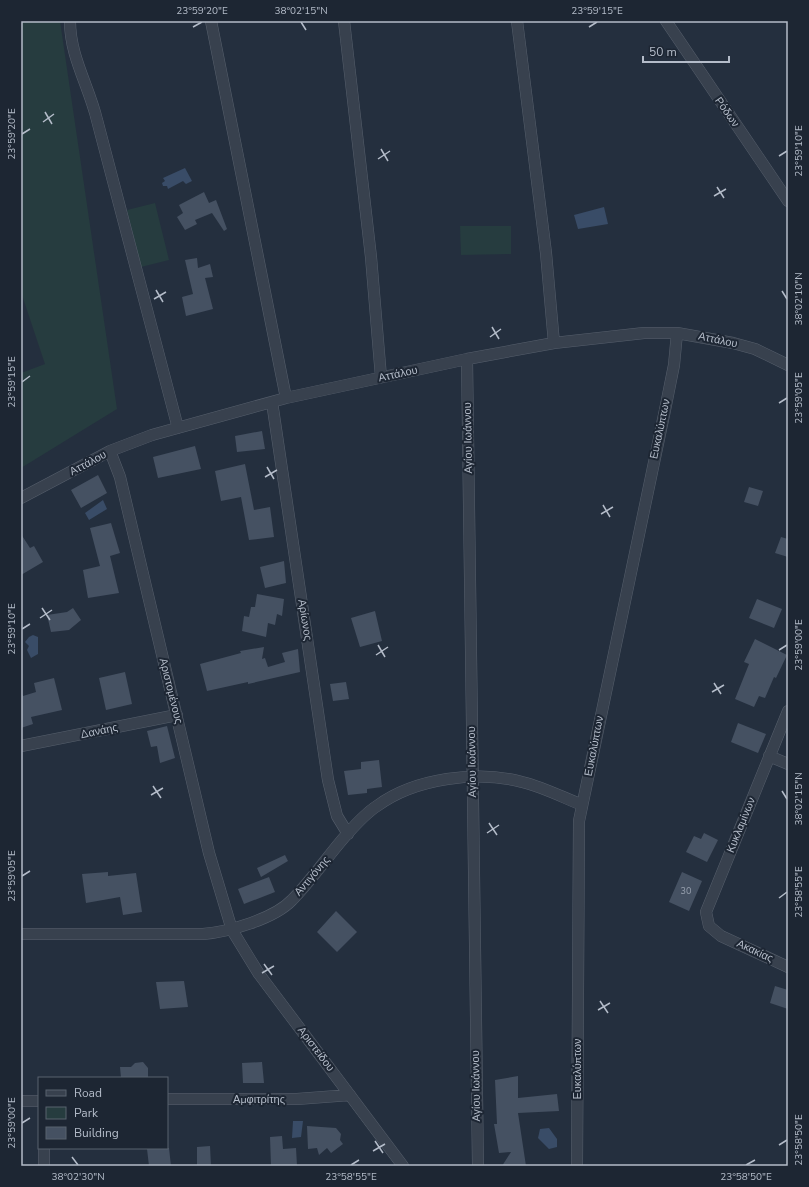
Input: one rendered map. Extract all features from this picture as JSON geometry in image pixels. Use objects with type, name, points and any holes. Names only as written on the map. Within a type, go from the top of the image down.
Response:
[{"type":"street","points":[[70,21],[70,36],[73,51],[93,105],[178,428]]},
{"type":"street","points":[[211,21],[286,398]]},
{"type":"street","points":[[344,21],[370,249],[381,378]]},
{"type":"street","points":[[517,21],[546,253],[554,343]]},
{"type":"street","name":"Ρόδων","points":[[666,21],[788,202]]},
{"type":"street","name":"Αττάλου","points":[[21,498],[110,451],[141,439],[178,428],[286,398],[467,359],[554,343],[636,334],[677,333],[705,337],[755,349],[788,365]]},
{"type":"street","name":"Ευκαλύπτων","points":[[577,1166],[578,830],[674,365],[677,333]]},
{"type":"street","name":"Αγίου Ιωάννου","points":[[467,359],[478,1166]]},
{"type":"street","name":"Αρίωνος","points":[[272,402],[328,780],[337,816],[348,834]]},
{"type":"street","name":"Αριστομένους","points":[[110,451],[120,478],[209,853],[232,930]]},
{"type":"street","name":"Κυκλαμίνων","points":[[721,936],[709,926],[706,912],[788,711]]},
{"type":"street","name":"Δανάης","points":[[21,746],[177,715]]},
{"type":"street","points":[[770,756],[788,764]]},
{"type":"street","name":"Αντιγόνης","points":[[21,934],[203,934],[232,930],[286,905],[348,834],[373,809],[393,797],[439,781],[472,776],[496,777],[523,782],[582,805]]},
{"type":"street","name":"Αριστείδου","points":[[232,930],[259,974],[403,1166]]},
{"type":"street","name":"Ακακίας","points":[[721,936],[788,967]]},
{"type":"street","name":"Αμφιτρίτης","points":[[168,1099],[297,1099],[350,1095]]},
{"type":"street","points":[[21,1101],[38,1101]]},
{"type":"street","points":[[44,1149],[44,1166]]},
{"type":"green space","points":[[21,21],[60,21],[117,409],[21,468],[21,373],[45,364],[21,292]]},
{"type":"green space","points":[[155,203],[169,260],[141,267],[127,210]]},
{"type":"green space","points":[[460,226],[511,226],[511,254],[461,255]]},
{"type":"water","points":[[185,168],[192,181],[186,184],[183,181],[168,189],[167,186],[163,186],[162,183],[165,181],[163,178]]},
{"type":"water","points":[[604,207],[608,224],[578,229],[574,215]]},
{"type":"water","points":[[103,500],[107,509],[89,520],[85,513]]},
{"type":"water","points":[[33,635],[38,637],[38,654],[31,658],[27,650],[29,646],[25,642]]},
{"type":"water","points":[[293,1121],[303,1121],[301,1137],[292,1138]]},
{"type":"water","points":[[549,1128],[557,1139],[557,1147],[549,1149],[538,1138],[540,1129]]},
{"type":"building","points":[[204,192],[209,203],[216,200],[227,229],[224,231],[212,213],[195,220],[197,224],[185,230],[177,217],[183,213],[179,205]]},
{"type":"building","points":[[197,258],[198,268],[210,264],[213,277],[205,278],[213,309],[186,316],[182,297],[193,294],[185,260]]},
{"type":"building","points":[[262,431],[265,449],[237,452],[235,436]]},
{"type":"building","points":[[195,446],[201,469],[158,478],[153,457]]},
{"type":"building","points":[[245,464],[254,510],[270,507],[274,537],[249,540],[241,497],[221,501],[215,471]]},
{"type":"building","points":[[98,475],[107,493],[81,508],[71,490]]},
{"type":"building","points":[[749,487],[763,491],[758,506],[744,502]]},
{"type":"building","points":[[111,523],[120,553],[110,556],[119,593],[88,598],[83,570],[100,566],[90,528]]},
{"type":"building","points":[[21,534],[30,548],[34,546],[43,562],[21,575]]},
{"type":"building","points":[[781,537],[788,539],[788,557],[775,553]]},
{"type":"building","points":[[284,561],[286,583],[265,588],[260,567]]},
{"type":"building","points":[[257,594],[284,599],[282,616],[277,614],[275,625],[268,623],[266,637],[242,631],[244,616],[249,617],[251,607],[255,607]]},
{"type":"building","points":[[757,599],[782,609],[774,628],[749,618]]},
{"type":"building","points":[[73,608],[81,620],[69,630],[51,632],[47,615],[67,612]]},
{"type":"building","points":[[375,611],[382,641],[360,647],[351,618]]},
{"type":"building","points":[[755,639],[787,655],[776,678],[774,677],[765,698],[759,696],[754,707],[735,699],[749,664],[744,662]]},
{"type":"building","points":[[264,647],[262,659],[265,658],[268,667],[285,662],[282,653],[298,649],[300,672],[248,684],[248,682],[207,691],[200,664],[241,653],[240,651]]},
{"type":"building","points":[[125,672],[132,704],[106,710],[99,678]]},
{"type":"building","points":[[54,678],[62,710],[31,717],[33,724],[21,728],[21,693],[23,696],[36,692],[34,683]]},
{"type":"building","points":[[346,682],[349,699],[333,701],[330,684]]},
{"type":"building","points":[[738,723],[766,734],[758,753],[731,742]]},
{"type":"building","points":[[167,726],[175,758],[160,763],[157,746],[151,747],[147,731]]},
{"type":"building","points":[[379,760],[382,787],[367,789],[367,793],[348,795],[344,771],[361,769],[361,762]]},
{"type":"building","points":[[704,833],[718,840],[707,862],[686,852],[694,836],[701,839]]},
{"type":"building","points":[[285,855],[288,861],[261,877],[257,868]]},
{"type":"building","points":[[108,872],[108,876],[136,873],[142,912],[123,915],[120,897],[86,903],[82,874]]},
{"type":"building","points":[[682,872],[702,881],[689,911],[669,902]]},
{"type":"building","points":[[269,877],[275,892],[244,904],[238,889]]},
{"type":"building","points":[[336,911],[357,932],[337,952],[317,932]]},
{"type":"building","points":[[184,981],[188,1007],[160,1009],[156,982]]},
{"type":"building","points":[[775,986],[788,990],[788,1009],[770,1003]]},
{"type":"building","points":[[143,1062],[148,1068],[148,1077],[121,1077],[120,1067],[131,1067],[135,1063]]},
{"type":"building","points":[[262,1062],[264,1083],[243,1083],[242,1063]]},
{"type":"building","points":[[518,1076],[518,1098],[557,1094],[559,1111],[518,1113],[526,1166],[502,1166],[511,1152],[499,1153],[494,1124],[497,1124],[495,1080]]},
{"type":"building","points":[[307,1126],[336,1128],[341,1134],[340,1140],[343,1144],[331,1153],[327,1148],[319,1155],[317,1148],[308,1149]]},
{"type":"building","points":[[282,1136],[283,1149],[296,1148],[297,1166],[271,1166],[270,1137]]},
{"type":"building","points":[[210,1146],[211,1166],[197,1166],[197,1147]]},
{"type":"building","points":[[168,1148],[171,1166],[149,1166],[147,1149]]}]
